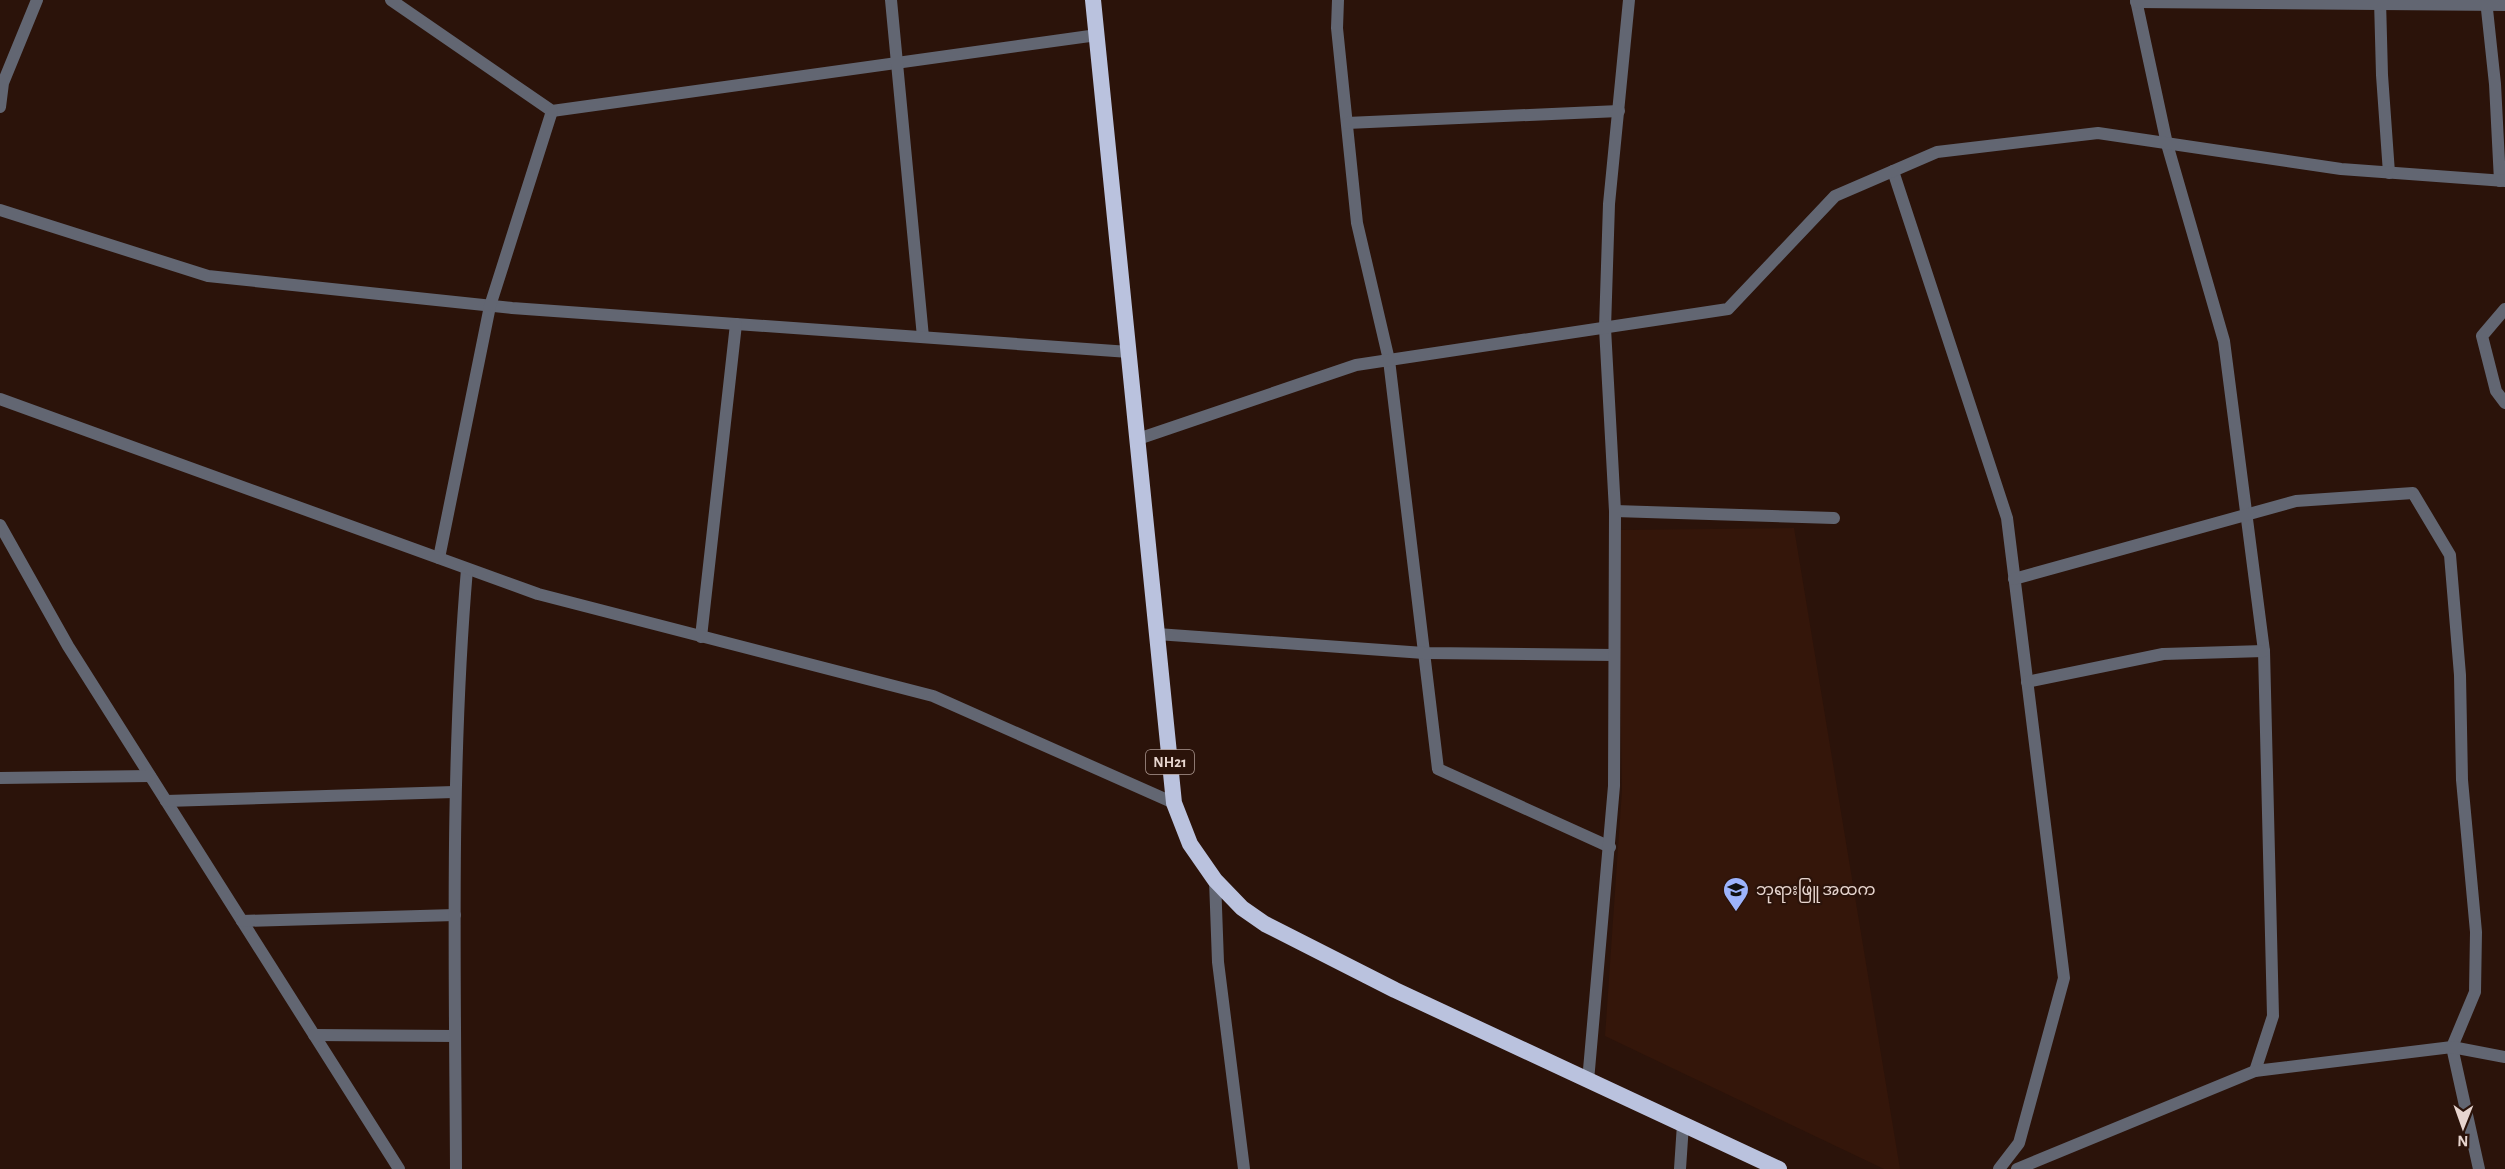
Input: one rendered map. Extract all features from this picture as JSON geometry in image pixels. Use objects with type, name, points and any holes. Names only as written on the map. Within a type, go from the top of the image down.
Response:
[{"type":"highway","name":"NH21","points":[[1094,0],[1174,802],[1190,844],[1215,880],[1242,908],[1265,924],[1395,990],[1779,1169]]},
{"type":"street","points":[[0,107],[3,83],[37,0]]},
{"type":"street","points":[[391,0],[552,111],[1097,35]]},
{"type":"street","points":[[891,0],[923,337]]},
{"type":"street","points":[[1338,0],[1337,28],[1357,223],[1389,360],[1438,769],[1610,847]]},
{"type":"street","points":[[1588,1081],[1614,786],[1615,511],[1605,328],[1609,204],[1629,0]]},
{"type":"street","points":[[2255,1071],[2273,1016],[2264,651],[2224,341],[2167,144],[2136,1],[2505,5]]},
{"type":"street","points":[[2380,2],[2382,75],[2390,173]]},
{"type":"street","points":[[1138,439],[1356,365],[1728,309],[1835,196],[1937,152],[2098,133],[2342,170],[2503,181],[2486,3]]},
{"type":"street","points":[[439,558],[490,306],[552,111]]},
{"type":"street","points":[[1347,123],[1619,111]]},
{"type":"street","points":[[1893,171],[2007,518],[2064,978],[2019,1143],[1999,1169]]},
{"type":"street","points":[[0,210],[207,276],[490,306],[1129,352]]},
{"type":"street","points":[[2505,309],[2482,336],[2496,391],[2505,403]]},
{"type":"street","points":[[701,637],[736,324]]},
{"type":"street","points":[[0,399],[538,594],[933,696],[1174,802]]},
{"type":"street","points":[[2014,579],[2296,501],[2413,493],[2450,555],[2460,675],[2462,780],[2476,932],[2475,992],[2452,1047],[2480,1169]]},
{"type":"street","points":[[1615,511],[1834,518]]},
{"type":"street","points":[[0,525],[68,646],[399,1169]]},
{"type":"street","points":[[456,1169],[454,792],[459,660],[467,569]]},
{"type":"street","points":[[1157,634],[1424,653],[1614,655]]},
{"type":"street","points":[[2027,682],[2163,654],[2264,651]]},
{"type":"street","points":[[0,778],[150,776]]},
{"type":"street","points":[[166,801],[454,792]]},
{"type":"street","points":[[1215,880],[1218,962],[1244,1169]]},
{"type":"street","points":[[242,921],[455,915]]},
{"type":"street","points":[[314,1035],[455,1036]]},
{"type":"street","points":[[2018,1169],[2255,1071],[2452,1047],[2505,1057]]},
{"type":"street","points":[[1680,1169],[1683,1124]]},
{"type":"shaded area","name":"ဘုရားဖြူ အထက","points":[[1794,528],[1900,1169],[1884,1169],[1605,1036],[1622,790],[1618,530]]},
{"type":"place","name":"ဘုရားဖြူ အထက","points":[[1736,913]]}]
